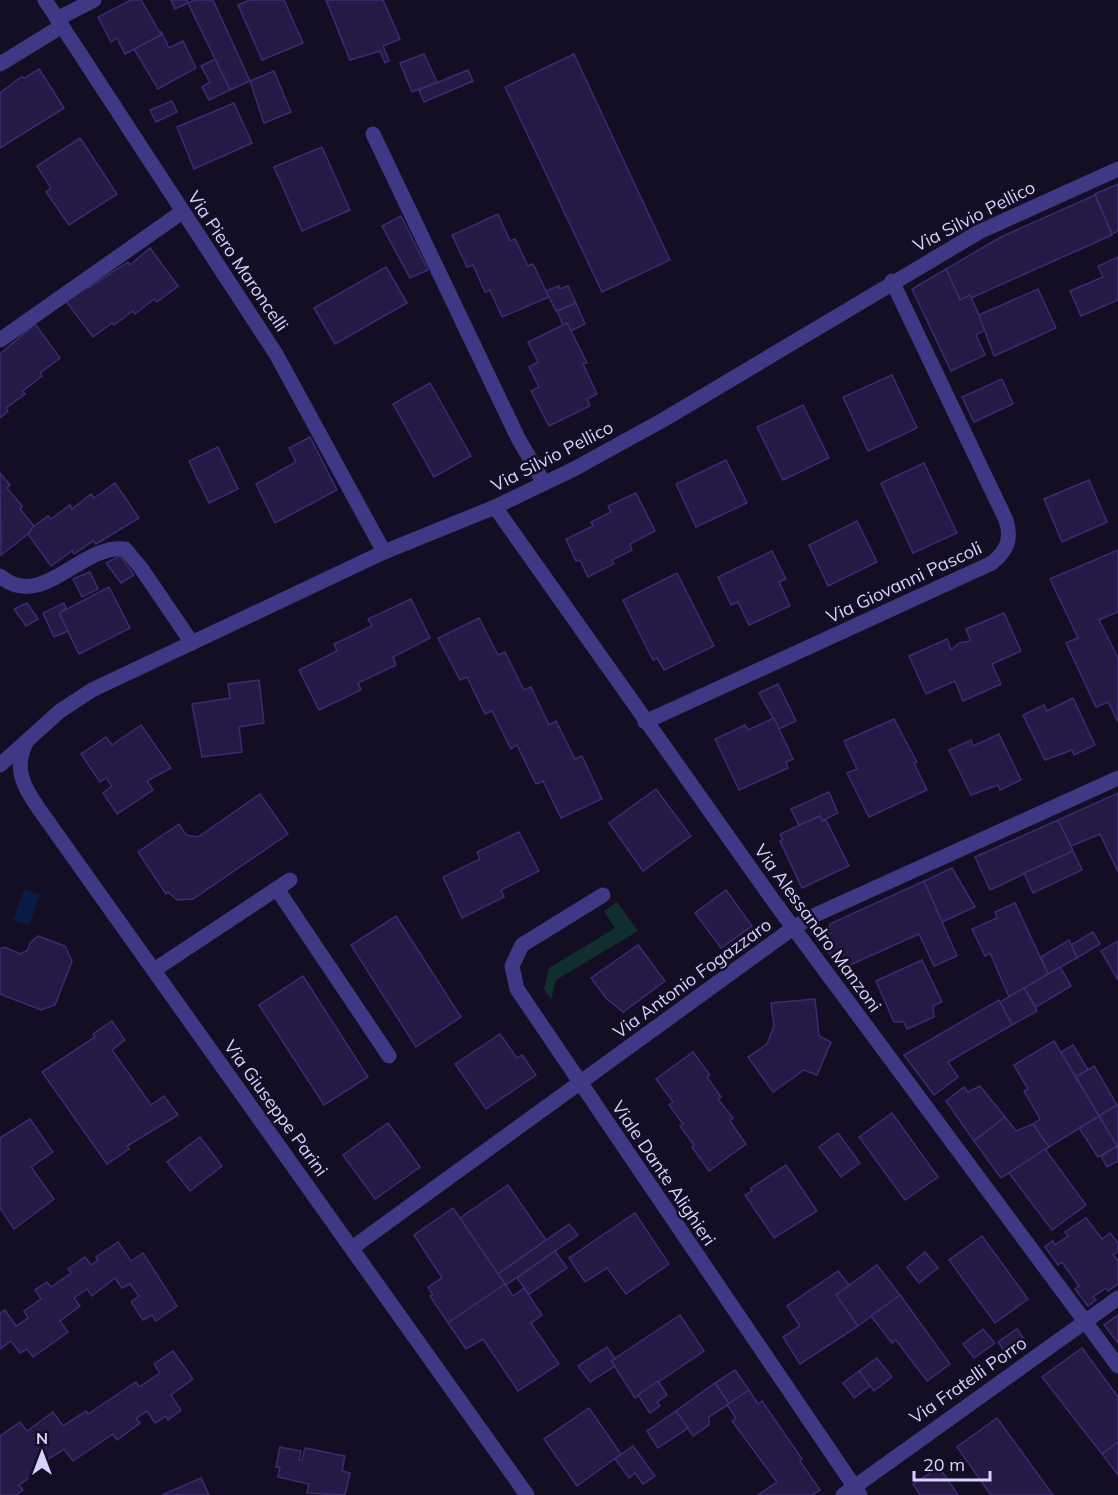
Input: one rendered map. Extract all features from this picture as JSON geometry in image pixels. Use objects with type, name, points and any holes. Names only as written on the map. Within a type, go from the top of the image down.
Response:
[{"type":"street","name":"Via Piero Maroncelli","points":[[45,0],[282,363],[384,552]]},
{"type":"street","points":[[0,64],[94,0]]},
{"type":"street","points":[[374,134],[518,438],[544,483]]},
{"type":"street","name":"Via Silvio Pellico","points":[[0,765],[60,711],[92,690],[384,552],[495,507],[544,483],[663,420],[892,281],[979,232],[1118,169]]},
{"type":"street","points":[[0,340],[182,212]]},
{"type":"street","name":"Via Giovanni Pascoli","points":[[645,722],[992,563],[1002,555],[1008,545],[1010,532],[1006,520],[892,281]]},
{"type":"street","name":"Via Alessandro Manzoni","points":[[495,507],[793,928],[1118,1366]]},
{"type":"street","points":[[0,576],[11,585],[22,588],[37,585],[108,550],[125,549],[141,568],[192,643]]},
{"type":"street","name":"Via Giuseppe Parini","points":[[29,737],[20,754],[20,772],[26,789],[527,1495]]},
{"type":"street","name":"Via Antonio Fogazzaro","points":[[352,1248],[793,928],[813,916],[1118,778]]},
{"type":"street","points":[[154,970],[290,880]]},
{"type":"street","points":[[277,889],[389,1056]]},
{"type":"street","name":"Viale Dante Alighieri","points":[[603,895],[522,945],[512,966],[513,978],[520,994],[852,1492]]},
{"type":"street","name":"Via Fratelli Porro","points":[[852,1492],[1118,1298]]},
{"type":"green space","points":[[617,902],[638,931],[556,980],[551,1000],[544,989],[549,968],[615,928],[604,911]]},
{"type":"water","points":[[24,889],[40,895],[29,926],[13,920]]},
{"type":"building","points":[[131,0],[141,0],[161,35],[125,54],[117,38],[111,42],[98,17]]},
{"type":"building","points":[[171,0],[187,0],[188,3],[175,9]]},
{"type":"building","points":[[194,0],[213,0],[250,81],[230,90],[188,3]]},
{"type":"building","points":[[250,0],[284,0],[303,43],[262,60],[238,5]]},
{"type":"building","points":[[326,0],[383,0],[400,39],[383,46],[389,61],[385,63],[380,51],[350,60]]},
{"type":"building","points":[[161,31],[169,48],[183,41],[196,68],[158,89],[134,49],[161,35]]},
{"type":"building","points":[[424,54],[437,82],[412,92],[400,63]]},
{"type":"building","points":[[574,54],[670,260],[602,292],[505,87]]},
{"type":"building","points":[[215,59],[230,90],[209,100],[202,87],[210,82],[201,66]]},
{"type":"building","points":[[39,69],[64,108],[0,148],[0,93],[21,77],[25,78]]},
{"type":"building","points":[[468,70],[473,81],[424,102],[419,90]]},
{"type":"building","points":[[274,71],[291,112],[264,123],[250,81]]},
{"type":"building","points":[[172,101],[177,112],[156,122],[150,110]]},
{"type":"building","points":[[234,103],[252,143],[194,169],[177,127]]},
{"type":"building","points":[[80,138],[117,194],[69,225],[46,192],[51,188],[37,166]]},
{"type":"building","points":[[322,147],[350,210],[302,231],[274,167]]},
{"type":"building","points":[[1118,184],[1118,231],[1112,234],[1095,194]]},
{"type":"building","points":[[1095,195],[1112,235],[971,298],[970,295],[960,300],[946,269],[1001,237]]},
{"type":"building","points":[[498,214],[510,241],[515,239],[528,266],[533,264],[549,297],[502,317],[490,290],[485,292],[473,265],[467,267],[452,235]]},
{"type":"building","points":[[401,216],[428,270],[410,278],[382,226]]},
{"type":"building","points":[[150,248],[178,286],[157,302],[154,299],[135,314],[133,311],[93,337],[65,300],[86,285],[88,288],[128,262],[130,265]]},
{"type":"building","points":[[1118,257],[1118,300],[1081,316],[1070,291],[1103,277],[1098,266]]},
{"type":"building","points":[[386,267],[407,303],[335,344],[314,308]]},
{"type":"building","points":[[946,269],[960,300],[970,295],[986,330],[976,335],[985,355],[951,371],[912,289]]},
{"type":"building","points":[[559,286],[560,289],[568,286],[576,303],[556,311],[546,291]]},
{"type":"building","points":[[1038,289],[1056,328],[994,356],[979,315]]},
{"type":"building","points":[[576,303],[585,324],[571,331],[567,323],[563,325],[557,311]]},
{"type":"building","points":[[567,323],[587,363],[583,364],[597,394],[587,399],[590,406],[549,426],[531,391],[539,387],[529,367],[538,362],[528,342]]},
{"type":"building","points":[[35,324],[60,358],[40,373],[42,376],[23,391],[25,394],[6,408],[8,411],[0,418],[0,354]]},
{"type":"building","points":[[892,375],[917,428],[868,451],[843,397]]},
{"type":"building","points":[[1002,379],[1013,404],[974,422],[962,397]]},
{"type":"building","points":[[430,383],[471,456],[434,477],[393,404]]},
{"type":"building","points":[[803,405],[829,458],[783,480],[757,427]]},
{"type":"building","points":[[310,437],[337,490],[275,523],[256,484],[296,462],[289,448]]},
{"type":"building","points":[[218,447],[238,489],[209,503],[189,461]]},
{"type":"building","points":[[726,460],[747,503],[696,527],[676,484]]},
{"type":"building","points":[[924,463],[957,533],[913,553],[881,483]]},
{"type":"building","points":[[0,473],[10,485],[7,488],[22,506],[20,509],[34,526],[28,534],[1,555]]},
{"type":"building","points":[[1089,480],[1107,522],[1062,542],[1044,499]]},
{"type":"building","points":[[115,483],[139,518],[96,544],[93,541],[74,554],[72,551],[51,566],[28,534],[34,526],[48,516],[51,519],[70,505],[72,509],[91,494],[94,498]]},
{"type":"building","points":[[636,493],[655,531],[630,544],[632,550],[612,560],[614,564],[588,577],[580,560],[576,561],[566,539],[593,526],[591,522],[611,512],[608,506]]},
{"type":"building","points":[[857,521],[877,562],[828,586],[809,545]]},
{"type":"building","points":[[1118,550],[1118,612],[1099,620],[1118,658],[1118,722],[1108,702],[1096,707],[1066,643],[1078,638],[1050,579]]},
{"type":"building","points":[[772,551],[786,579],[779,582],[790,606],[749,625],[738,602],[731,605],[718,577]]},
{"type":"building","points":[[120,556],[134,575],[121,583],[106,563]]},
{"type":"building","points":[[90,572],[98,589],[82,597],[73,579]]},
{"type":"building","points":[[677,573],[714,646],[664,670],[657,658],[653,660],[623,600]]},
{"type":"building","points":[[109,587],[130,628],[79,654],[59,613]]},
{"type":"building","points":[[411,599],[430,638],[393,657],[396,665],[358,683],[361,690],[319,710],[299,670],[337,651],[334,644],[372,626],[368,619]]},
{"type":"building","points":[[27,603],[38,619],[26,626],[14,609]]},
{"type":"building","points":[[64,603],[66,608],[59,613],[68,631],[54,637],[43,613]]},
{"type":"building","points":[[1004,613],[1021,651],[992,664],[1001,684],[963,701],[955,681],[926,694],[909,656],[947,639],[951,650],[959,643],[971,641],[966,629]]},
{"type":"building","points":[[479,618],[498,655],[505,652],[524,690],[531,687],[549,725],[556,721],[575,759],[582,756],[602,799],[561,818],[543,781],[536,784],[517,745],[511,749],[492,711],[485,714],[467,677],[460,680],[438,638]]},
{"type":"building","points":[[259,680],[264,723],[239,727],[242,752],[202,757],[192,704],[230,698],[228,684]]},
{"type":"building","points":[[778,684],[796,721],[779,729],[759,693]]},
{"type":"building","points":[[1073,698],[1095,745],[1074,755],[1072,750],[1045,760],[1023,715],[1044,705],[1047,711]]},
{"type":"building","points":[[774,718],[793,759],[786,762],[788,768],[739,790],[715,739],[745,725],[748,730]]},
{"type":"building","points":[[894,719],[917,762],[914,763],[927,790],[869,817],[847,773],[857,769],[844,741]]},
{"type":"building","points":[[141,725],[171,768],[147,781],[153,790],[117,814],[103,793],[112,786],[106,778],[100,782],[81,754],[106,737],[112,745]]},
{"type":"building","points":[[999,734],[1021,780],[1000,790],[998,785],[971,795],[949,750],[971,740],[973,746]]},
{"type":"building","points":[[656,789],[691,836],[643,871],[609,823]]},
{"type":"building","points":[[829,792],[838,813],[822,821],[820,816],[799,825],[791,809]]},
{"type":"building","points":[[1118,793],[1118,872],[1100,834],[1071,846],[1058,820]]},
{"type":"building","points":[[260,794],[288,834],[193,899],[177,900],[168,892],[166,894],[138,852],[179,824],[186,835],[198,837]]},
{"type":"building","points":[[820,816],[822,821],[826,820],[849,866],[802,888],[780,841],[783,839],[780,834]]},
{"type":"building","points":[[1058,820],[1073,851],[990,890],[975,857]]},
{"type":"building","points":[[519,832],[539,871],[501,890],[504,897],[462,918],[443,877],[480,859],[477,852]]},
{"type":"building","points":[[1073,851],[1082,870],[1033,893],[1024,873]]},
{"type":"building","points":[[952,868],[975,907],[942,922],[924,881]]},
{"type":"building","points":[[924,881],[957,956],[934,966],[919,934],[841,969],[824,946],[830,924]]},
{"type":"building","points":[[726,890],[752,926],[721,948],[695,913]]},
{"type":"building","points":[[1015,903],[1048,974],[1009,997],[990,953],[985,956],[972,929],[997,918],[995,912]]},
{"type":"building","points":[[396,916],[461,1017],[416,1047],[351,945]]},
{"type":"building","points":[[1093,932],[1100,944],[1077,958],[1071,945]]},
{"type":"building","points":[[38,936],[65,946],[72,961],[55,1005],[41,1010],[0,994],[0,949],[4,947],[21,954],[28,950],[30,943]]},
{"type":"building","points":[[1069,940],[1077,958],[1048,974],[1041,957]]},
{"type":"building","points":[[1118,941],[1118,980],[1101,951]]},
{"type":"building","points":[[638,945],[665,981],[623,1012],[606,998],[591,978]]},
{"type":"building","points":[[922,960],[942,1002],[933,1006],[934,1017],[907,1029],[904,1022],[894,1022],[876,981]]},
{"type":"building","points":[[1060,967],[1071,986],[1036,1007],[1024,988]]},
{"type":"building","points":[[303,976],[368,1077],[324,1105],[259,1005]]},
{"type":"building","points":[[1024,988],[1037,1011],[1012,1025],[1000,1002]]},
{"type":"building","points":[[815,999],[819,1036],[831,1042],[817,1075],[804,1070],[773,1092],[748,1057],[767,1044],[774,1026],[771,1003]]},
{"type":"building","points":[[999,1000],[1012,1025],[948,1062],[958,1077],[934,1095],[904,1055]]},
{"type":"building","points":[[112,1021],[125,1040],[112,1050],[151,1105],[164,1096],[178,1115],[127,1146],[129,1149],[107,1164],[42,1072],[95,1037],[93,1034]]},
{"type":"building","points":[[500,1034],[517,1058],[522,1055],[536,1075],[486,1109],[455,1064]]},
{"type":"building","points":[[1054,1041],[1099,1116],[1049,1147],[1033,1124],[1040,1119],[1024,1091],[1028,1089],[1014,1065]]},
{"type":"building","points":[[1073,1045],[1088,1070],[1076,1077],[1061,1052]]},
{"type":"building","points":[[693,1052],[710,1075],[707,1077],[721,1097],[718,1099],[733,1118],[730,1121],[746,1144],[709,1171],[680,1126],[683,1124],[669,1105],[673,1102],[656,1079]]},
{"type":"building","points":[[1094,1066],[1117,1105],[1099,1116],[1076,1077]]},
{"type":"building","points":[[980,1086],[1005,1117],[974,1141],[946,1101],[964,1087],[968,1092]]},
{"type":"building","points":[[1118,1105],[1118,1148],[1099,1116]]},
{"type":"building","points":[[892,1113],[938,1177],[905,1200],[859,1137]]},
{"type":"building","points":[[1099,1116],[1117,1146],[1098,1157],[1079,1128]]},
{"type":"building","points":[[1005,1117],[1016,1131],[1033,1124],[1049,1147],[1001,1178],[974,1141]]},
{"type":"building","points":[[30,1119],[53,1152],[31,1167],[54,1199],[14,1229],[0,1208],[0,1138]]},
{"type":"building","points":[[388,1123],[420,1167],[375,1199],[343,1155]]},
{"type":"building","points":[[838,1133],[860,1163],[841,1177],[819,1147]]},
{"type":"building","points":[[200,1137],[222,1166],[190,1191],[167,1162]]},
{"type":"building","points":[[1117,1146],[1118,1161],[1107,1167],[1101,1156]]},
{"type":"building","points":[[1045,1149],[1086,1205],[1052,1230],[1009,1173]]},
{"type":"building","points":[[786,1165],[817,1211],[774,1238],[745,1195],[752,1191],[751,1188]]},
{"type":"building","points":[[508,1185],[546,1240],[498,1274],[460,1218]]},
{"type":"building","points":[[453,1208],[505,1284],[448,1323],[430,1296],[433,1295],[428,1287],[442,1278],[414,1235]]},
{"type":"building","points":[[635,1213],[669,1264],[626,1294],[607,1268],[585,1282],[569,1258]]},
{"type":"building","points":[[1086,1218],[1102,1239],[1110,1233],[1118,1243],[1118,1251],[1113,1255],[1118,1261],[1118,1284],[1108,1291],[1106,1288],[1093,1297],[1096,1300],[1088,1306],[1075,1289],[1079,1286],[1062,1262],[1058,1265],[1045,1247],[1053,1241],[1055,1245],[1068,1236],[1065,1232]]},
{"type":"building","points":[[569,1224],[578,1235],[506,1285],[498,1274]]},
{"type":"building","points":[[982,1236],[1028,1299],[995,1323],[949,1260]]},
{"type":"building","points":[[118,1242],[131,1261],[143,1253],[177,1306],[156,1321],[152,1315],[143,1320],[131,1302],[139,1296],[130,1284],[122,1288],[115,1278],[92,1296],[87,1289],[74,1298],[80,1306],[60,1321],[68,1332],[33,1357],[27,1349],[20,1353],[11,1341],[0,1349],[0,1313],[5,1310],[16,1326],[28,1318],[24,1311],[41,1299],[35,1290],[47,1282],[51,1287],[71,1273],[68,1269],[85,1257],[91,1265],[98,1260],[96,1257]]},
{"type":"building","points":[[555,1251],[567,1268],[529,1294],[517,1278]]},
{"type":"building","points":[[925,1252],[938,1268],[919,1283],[907,1267]]},
{"type":"building","points":[[877,1265],[900,1295],[858,1326],[836,1295]]},
{"type":"building","points":[[838,1271],[849,1285],[836,1295],[858,1326],[800,1364],[783,1337],[800,1326],[787,1306]]},
{"type":"building","points":[[505,1284],[513,1296],[524,1288],[542,1315],[531,1323],[559,1364],[518,1391],[483,1339],[466,1349],[448,1323]]},
{"type":"building","points":[[900,1295],[950,1364],[927,1381],[896,1340],[892,1343],[871,1316]]},
{"type":"building","points":[[680,1315],[704,1351],[635,1398],[611,1361]]},
{"type":"building","points":[[1118,1315],[1118,1343],[1104,1325]]},
{"type":"building","points":[[983,1329],[995,1343],[974,1358],[963,1344]]},
{"type":"building","points":[[1017,1329],[1028,1345],[1009,1358],[998,1342]]},
{"type":"building","points":[[607,1347],[615,1359],[611,1361],[615,1366],[590,1382],[578,1366]]},
{"type":"building","points":[[1082,1348],[1118,1397],[1118,1442],[1102,1454],[1042,1377]]},
{"type":"building","points":[[173,1351],[193,1379],[171,1395],[181,1410],[168,1420],[166,1416],[155,1423],[147,1411],[136,1418],[140,1423],[117,1440],[113,1434],[73,1461],[64,1449],[36,1467],[39,1471],[19,1485],[23,1490],[16,1495],[0,1495],[0,1436],[20,1422],[27,1431],[53,1412],[63,1426],[86,1411],[88,1414],[136,1382],[139,1387],[160,1373],[154,1364]]},
{"type":"building","points":[[877,1358],[892,1377],[874,1391],[859,1371]]},
{"type":"building","points":[[735,1370],[749,1390],[729,1404],[715,1383]]},
{"type":"building","points":[[859,1371],[870,1386],[854,1398],[843,1383]]},
{"type":"building","points":[[658,1381],[667,1395],[657,1402],[660,1406],[650,1413],[638,1395]]},
{"type":"building","points":[[715,1383],[729,1404],[709,1417],[709,1425],[693,1436],[676,1411]]},
{"type":"building","points":[[749,1390],[758,1404],[762,1401],[802,1459],[800,1461],[820,1490],[812,1495],[758,1495],[777,1482],[732,1421],[736,1418],[727,1405]]},
{"type":"building","points":[[589,1408],[621,1454],[577,1486],[544,1439]]},
{"type":"building","points":[[676,1411],[688,1428],[658,1448],[647,1431]]},
{"type":"building","points":[[997,1418],[1053,1495],[991,1495],[957,1447]]},
{"type":"building","points":[[1118,1442],[1118,1475],[1102,1454]]},
{"type":"building","points":[[633,1446],[655,1476],[643,1484],[635,1473],[629,1478],[615,1459]]},
{"type":"building","points":[[280,1447],[301,1451],[299,1460],[302,1461],[305,1448],[345,1456],[342,1471],[350,1473],[345,1495],[307,1493],[309,1484],[278,1477],[280,1467],[276,1467]]},
{"type":"building","points":[[939,1467],[958,1495],[920,1495],[913,1484]]},
{"type":"building","points":[[201,1478],[209,1495],[162,1495]]}]
